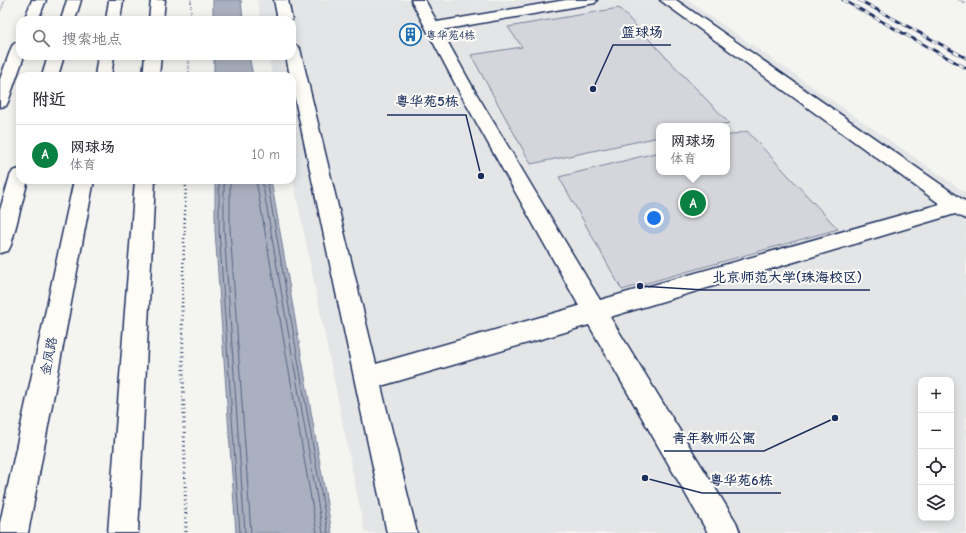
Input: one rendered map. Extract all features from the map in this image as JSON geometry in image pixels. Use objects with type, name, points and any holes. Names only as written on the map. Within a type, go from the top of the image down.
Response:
[{"type":"main road","points":[[32,16],[39,0]]},
{"type":"main road","points":[[69,16],[74,0]]},
{"type":"main road","points":[[113,16],[116,0]]},
{"type":"main road","points":[[156,16],[158,0]]},
{"type":"main road","points":[[281,0],[284,16]]},
{"type":"main road","points":[[418,0],[595,312],[725,533]]},
{"type":"main road","points":[[432,27],[590,0]]},
{"type":"main road","points":[[667,0],[963,210]]},
{"type":"main road","points":[[0,102],[16,57]]},
{"type":"main road","points":[[51,72],[55,60]]},
{"type":"main road","points":[[104,72],[105,60]]},
{"type":"main road","points":[[151,72],[153,60]]},
{"type":"main road","points":[[295,60],[402,533]]},
{"type":"main road","points":[[0,244],[18,184]]},
{"type":"main road","name":"金凤路","points":[[13,533],[83,184]]},
{"type":"main road","points":[[123,533],[145,184]]},
{"type":"main road","points":[[367,378],[595,312],[963,210]]},
{"type":"path","points":[[0,12],[5,0]]},
{"type":"path","points":[[191,0],[191,16]]},
{"type":"path","points":[[960,0],[966,3]]},
{"type":"path","points":[[189,72],[190,60]]},
{"type":"path","points":[[186,184],[182,293],[186,533]]},
{"type":"shaded area","points":[[257,0],[687,0],[966,193],[966,533],[365,533],[294,184],[296,184],[296,72],[271,72],[269,60],[296,60],[296,16],[260,16]]},
{"type":"shaded area","points":[[619,8],[729,123],[656,123],[656,138],[531,164],[471,55],[522,47],[508,27]]},
{"type":"shaded area","points":[[747,131],[838,229],[622,290],[559,177],[656,153],[656,175],[730,175],[730,135]]},
{"type":"water","points":[[213,0],[241,0],[243,16],[213,16]]},
{"type":"water","points":[[214,60],[250,60],[252,72],[214,72]]},
{"type":"water","points":[[215,184],[272,184],[332,533],[236,533],[215,230]]},
{"type":"railway","points":[[843,0],[966,68]]},
{"type":"railway","points":[[859,0],[966,58]]},
{"type":"place","name":"粤华苑4栋","points":[[411,35]]},
{"type":"place","name":"篮球场","points":[[593,89]]},
{"type":"place","name":"粤华苑5栋","points":[[481,176]]},
{"type":"place","name":"网球场","points":[[693,203]]},
{"type":"place","name":"北京师范大学(珠海校区)","points":[[640,286]]},
{"type":"place","name":"青年教师公寓","points":[[835,418]]},
{"type":"place","name":"粤华苑6栋","points":[[645,478]]}]
